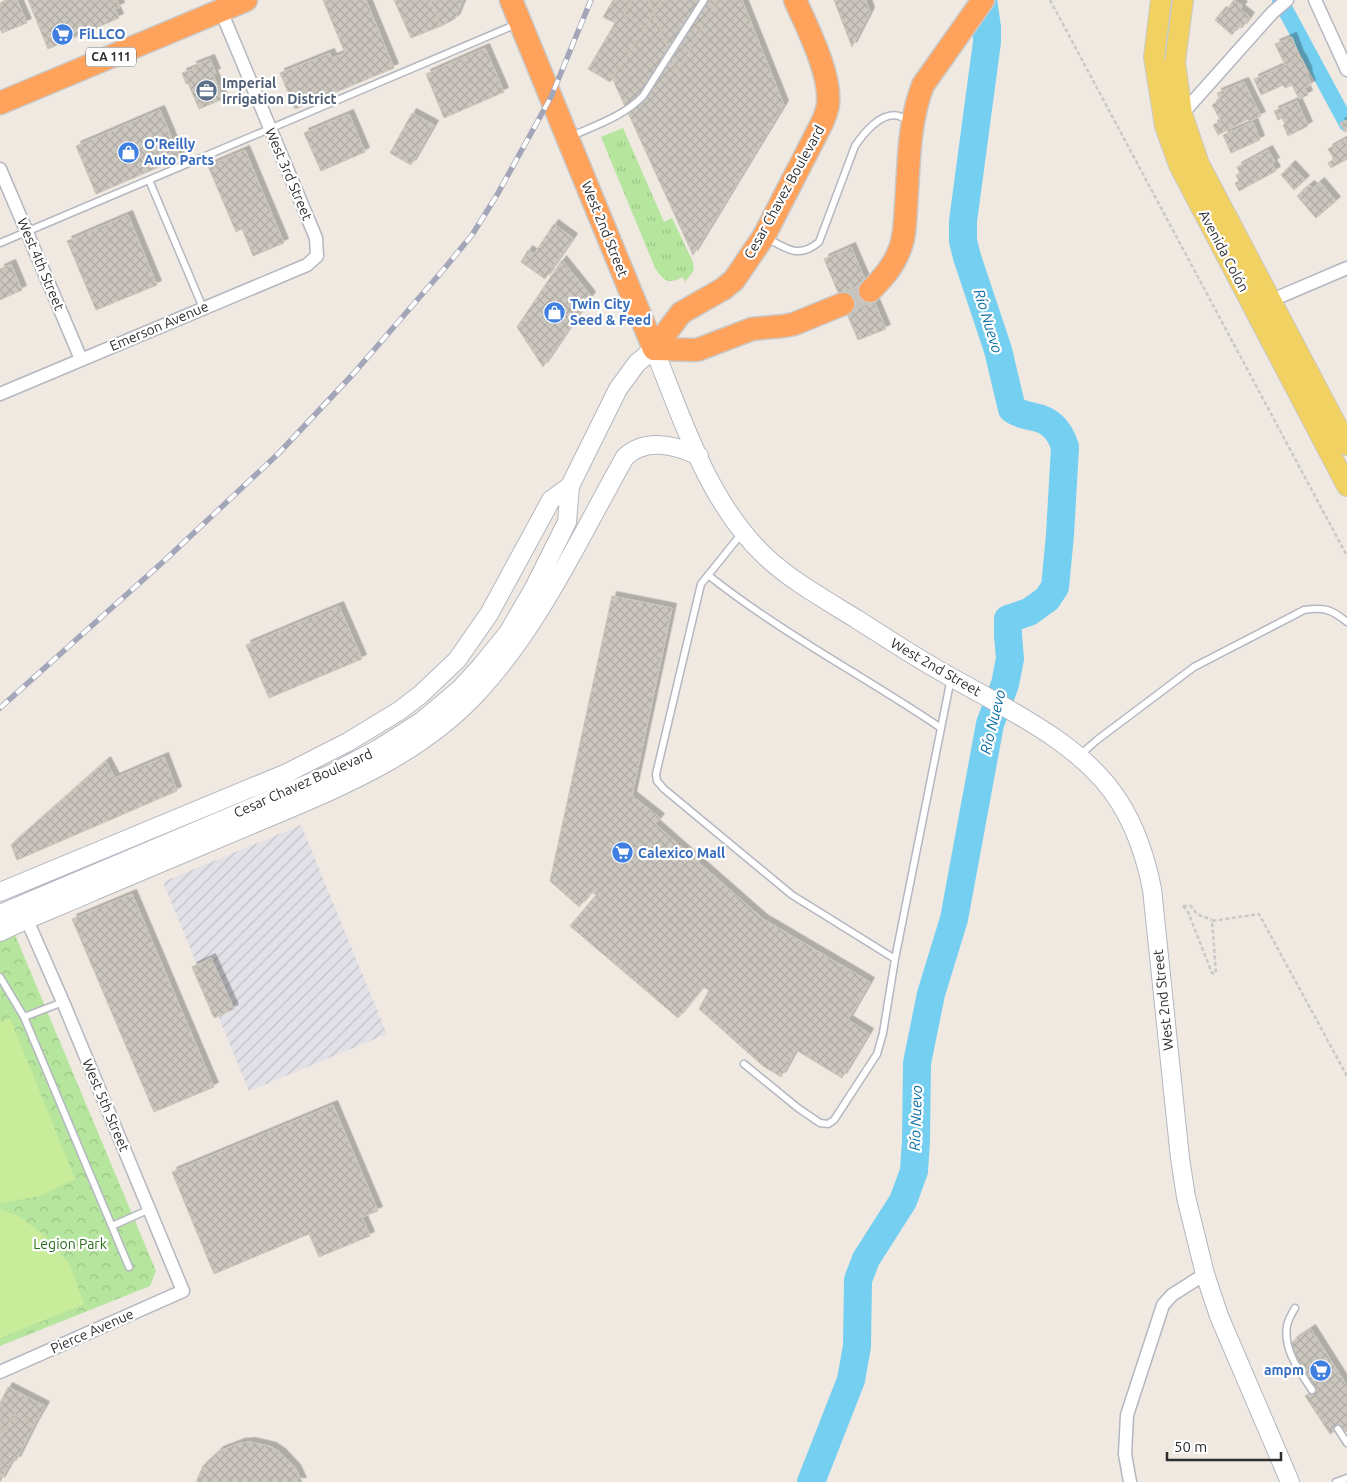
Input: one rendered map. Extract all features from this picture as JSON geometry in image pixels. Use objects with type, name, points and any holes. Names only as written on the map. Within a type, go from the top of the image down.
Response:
[{"type":"highway","name":"CA 111","points":[[0,103],[219,6],[246,0]]},
{"type":"highway","name":"West 2nd Street","points":[[512,0],[654,349]]},
{"type":"highway","name":"Cesar Chavez Boulevard","points":[[654,349],[681,313],[723,289],[734,280],[764,236],[823,121],[828,103],[828,85],[795,0]]},
{"type":"highway","points":[[870,291],[893,265],[900,250],[904,230],[913,123],[917,100],[923,84],[983,0]]},
{"type":"highway","points":[[654,349],[697,350],[752,329],[794,324],[842,304]]},
{"type":"main road","name":"Avenida Colón","points":[[1161,0],[1154,57],[1165,126],[1179,165],[1347,486]]},
{"type":"main road","name":"Avenida Colón","points":[[1183,0],[1176,62],[1182,114],[1199,164],[1347,446]]},
{"type":"main road","name":"West 2nd Street","points":[[654,349],[698,456],[720,500],[734,522],[765,556],[781,570],[839,608],[951,677],[1029,721],[1098,774],[1120,802],[1146,858],[1152,889],[1180,1158],[1186,1196],[1205,1274],[1236,1359],[1290,1482]]},
{"type":"main road","name":"Cesar Chavez Boulevard","points":[[0,914],[331,774],[378,749],[422,721],[459,690],[508,633],[534,588],[567,522],[570,486],[618,389],[637,363],[654,349]]},
{"type":"main road","points":[[0,932],[311,800],[371,772],[429,737],[480,690],[521,640],[625,457],[632,450],[654,445],[684,449],[698,456]]},
{"type":"main road","name":"Cesar Chavez Boulevard","points":[[0,892],[288,773],[348,742],[399,711],[420,695],[457,660],[489,614],[550,500],[570,486]]},
{"type":"street","points":[[1182,114],[1272,13],[1287,0]]},
{"type":"street","points":[[1315,0],[1347,70]]},
{"type":"street","name":"West 3rd Street","points":[[219,6],[316,238],[317,256]]},
{"type":"street","name":"West 4th Street","points":[[0,169],[82,359]]},
{"type":"street","name":"Emerson Avenue","points":[[0,394],[307,264],[317,256]]},
{"type":"street","points":[[1272,300],[1347,268]]},
{"type":"street","name":"West 5th Street","points":[[27,920],[183,1291]]},
{"type":"street","points":[[1130,1482],[1125,1454],[1127,1415],[1163,1306],[1172,1294],[1205,1274]]},
{"type":"street","name":"Pierce Avenue","points":[[0,1372],[183,1291]]},
{"type":"lane","points":[[568,138],[622,113],[637,103],[704,0]]},
{"type":"lane","points":[[0,243],[521,23]]},
{"type":"lane","points":[[764,236],[793,252],[799,252],[814,246],[819,242],[855,146],[864,132],[878,121],[892,116],[898,116],[913,123]]},
{"type":"lane","points":[[150,180],[203,308]]},
{"type":"lane","points":[[743,532],[701,584],[656,774],[657,781],[664,789],[792,895],[896,959]]},
{"type":"lane","points":[[708,575],[743,603],[891,694],[941,728]]},
{"type":"lane","points":[[1078,757],[1097,740],[1194,667],[1304,610],[1320,607],[1335,612],[1347,622]]},
{"type":"lane","points":[[744,1064],[820,1123],[828,1124],[834,1120],[877,1054],[883,1033],[951,677]]},
{"type":"lane","points":[[0,976],[24,1017],[129,1267]]},
{"type":"lane","points":[[24,1017],[63,1002]]},
{"type":"lane","points":[[112,1226],[150,1210]]},
{"type":"lane","points":[[1295,1308],[1287,1326],[1289,1348],[1296,1364],[1312,1390]]},
{"type":"lane","points":[[1338,1429],[1347,1443]]},
{"type":"lane","points":[[1336,1482],[1347,1478]]},
{"type":"path","points":[[1050,0],[1347,556]]},
{"type":"path","points":[[1212,921],[1216,973],[1212,973],[1188,912],[1183,906],[1191,906],[1197,914],[1212,921],[1259,914],[1347,1076]]},
{"type":"shaded area","points":[[301,825],[387,1034],[249,1091],[163,882]]},
{"type":"green space","points":[[623,128],[664,222],[672,218],[693,262],[694,270],[685,282],[683,277],[674,281],[664,279],[655,268],[601,137]]},
{"type":"green space","name":"Legion Park","points":[[0,919],[13,930],[156,1271],[150,1286],[0,1346]]},
{"type":"green space","points":[[10,1018],[75,1179],[39,1196],[0,1203],[0,1023]]},
{"type":"green space","points":[[0,1209],[18,1216],[43,1234],[70,1265],[84,1304],[0,1338]]},
{"type":"building","points":[[7,0],[17,0],[27,23],[2,33],[0,29],[0,3]]},
{"type":"building","name":"FiLLCO","points":[[28,0],[117,0],[120,7],[115,9],[119,18],[48,49]]},
{"type":"building","points":[[323,0],[366,0],[394,68],[295,109],[280,73],[330,53],[332,58],[345,53]]},
{"type":"building","points":[[394,0],[430,0],[441,26],[411,38]]},
{"type":"building","points":[[430,0],[463,0],[455,19],[441,26]]},
{"type":"building","points":[[613,0],[632,0],[624,14],[645,28],[610,82],[588,69],[615,23],[603,17]]},
{"type":"building","points":[[632,0],[648,0],[654,13],[645,28],[624,14]]},
{"type":"building","points":[[648,0],[662,0],[654,13]]},
{"type":"building","points":[[662,0],[717,0],[677,73],[654,13]]},
{"type":"building","points":[[717,0],[742,0],[784,105],[693,255],[612,78],[654,13],[677,73]]},
{"type":"building","points":[[834,0],[866,0],[870,12],[852,47]]},
{"type":"building","points":[[1234,0],[1243,6],[1240,9],[1250,17],[1242,28],[1239,26],[1232,35],[1215,20],[1222,11],[1224,13]]},
{"type":"building","points":[[1292,37],[1300,58],[1285,65],[1275,44]]},
{"type":"building","points":[[485,48],[504,92],[444,118],[426,74]]},
{"type":"building","points":[[1301,58],[1311,85],[1305,88],[1308,95],[1299,99],[1292,85],[1285,88],[1283,85],[1261,95],[1254,79]]},
{"type":"building","name":"Imperial Irrigation District","points":[[210,59],[216,73],[213,74],[223,99],[199,109],[182,73],[193,69],[192,66]]},
{"type":"building","points":[[1244,82],[1261,116],[1250,121],[1248,119],[1218,135],[1213,125],[1221,121],[1212,105],[1220,100],[1217,93]]},
{"type":"building","points":[[1297,101],[1308,126],[1288,136],[1282,118],[1278,120],[1274,111]]},
{"type":"building","name":"O'Reilly Auto Parts","points":[[160,110],[180,158],[96,194],[76,146]]},
{"type":"building","points":[[412,113],[434,125],[411,165],[390,153]]},
{"type":"building","points":[[349,114],[365,152],[321,171],[304,133]]},
{"type":"building","points":[[1347,120],[1347,131],[1345,132],[1340,123]]},
{"type":"building","points":[[1253,122],[1260,140],[1231,153],[1223,135]]},
{"type":"building","points":[[1346,139],[1347,159],[1331,168],[1328,163],[1334,159],[1328,149]]},
{"type":"building","points":[[245,150],[284,243],[253,256],[242,229],[236,232],[208,166]]},
{"type":"building","points":[[1268,150],[1275,162],[1272,164],[1276,171],[1239,191],[1235,183],[1239,181],[1236,175],[1240,173],[1237,167]]},
{"type":"building","points":[[1291,165],[1305,180],[1294,190],[1281,175]]},
{"type":"building","points":[[1320,182],[1336,201],[1316,218],[1297,196],[1310,185],[1313,188]]},
{"type":"building","points":[[128,215],[157,285],[96,310],[67,241]]},
{"type":"building","points":[[554,224],[573,238],[545,279],[521,262],[528,250],[534,254]]},
{"type":"building","points":[[851,247],[886,329],[858,340],[824,259]]},
{"type":"building","name":"Twin City Seed & Feed","points":[[562,260],[591,296],[543,367],[517,327]]},
{"type":"building","points":[[11,264],[22,290],[0,300],[0,269]]},
{"type":"building","name":"Calexico Mall","points":[[612,596],[672,608],[632,796],[660,818],[655,824],[763,919],[870,982],[848,1020],[869,1033],[842,1078],[796,1050],[781,1077],[763,1066],[699,1009],[709,990],[703,987],[678,1018],[570,926],[596,895],[592,892],[579,907],[550,881]]},
{"type":"building","points":[[339,606],[362,659],[269,698],[246,645]]},
{"type":"building","points":[[164,757],[177,791],[17,860],[11,845],[106,761],[115,778]]},
{"type":"building","points":[[132,894],[214,1087],[154,1112],[72,919]]},
{"type":"building","points":[[211,958],[234,1009],[214,1018],[192,967]]},
{"type":"building","points":[[333,1105],[378,1211],[362,1217],[370,1236],[319,1257],[309,1234],[214,1274],[172,1172]]},
{"type":"building","name":"ampm","points":[[1311,1329],[1347,1386],[1347,1431],[1344,1433],[1341,1428],[1330,1434],[1305,1396],[1315,1389],[1291,1354],[1292,1342]]},
{"type":"building","points":[[8,1387],[45,1406],[34,1425],[13,1414],[4,1433],[0,1431],[0,1403]]},
{"type":"building","points":[[13,1414],[34,1425],[16,1461],[12,1460],[0,1482],[0,1431],[4,1433]]},
{"type":"building","points":[[251,1442],[272,1447],[281,1453],[296,1469],[302,1482],[196,1482],[203,1466],[219,1451],[240,1443]]},
{"type":"waterway","name":"Río Nuevo","points":[[811,1482],[851,1380],[857,1346],[858,1280],[866,1259],[903,1201],[914,1171],[917,1063],[931,994],[954,919],[990,724],[1005,684],[1010,659],[1008,619],[1029,612],[1047,599],[1055,587],[1065,447],[1057,431],[1050,424],[1040,418],[1022,414],[1012,409],[998,350],[963,241],[963,221],[987,42],[983,0]]},
{"type":"waterway","points":[[1280,0],[1347,124]]},
{"type":"tunnel","points":[[843,304],[870,291]]},
{"type":"railway","points":[[0,708],[164,561],[279,453],[354,373],[444,269],[472,235],[497,195],[551,97],[591,0]]},
{"type":"place","name":"FiLLCO","points":[[63,34]]},
{"type":"place","name":"Imperial Irrigation District","points":[[206,91]]},
{"type":"place","name":"O'Reilly Auto Parts","points":[[128,152]]},
{"type":"place","name":"Twin City Seed & Feed","points":[[554,312]]},
{"type":"place","name":"Calexico Mall","points":[[622,853]]},
{"type":"place","name":"ampm","points":[[1320,1370]]}]
